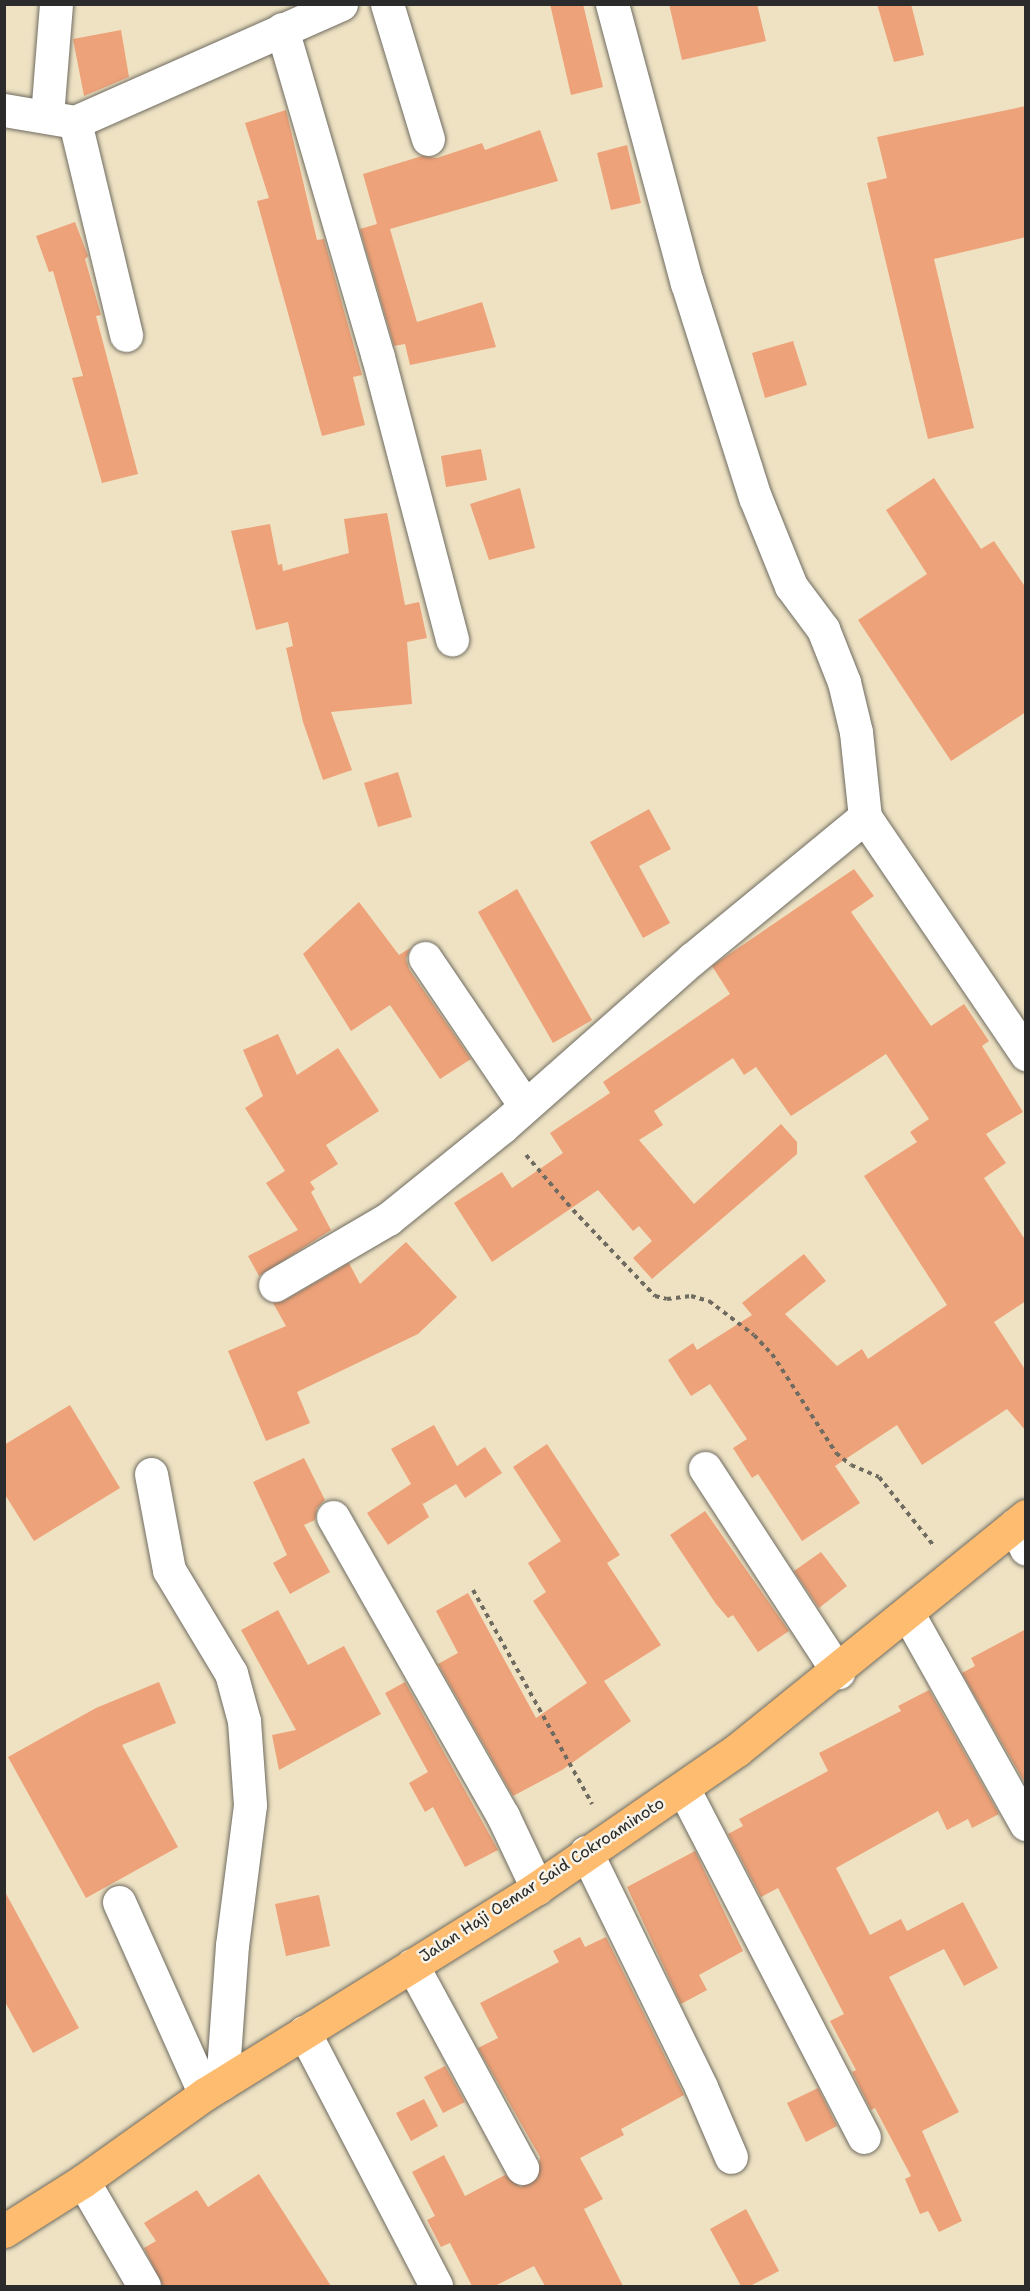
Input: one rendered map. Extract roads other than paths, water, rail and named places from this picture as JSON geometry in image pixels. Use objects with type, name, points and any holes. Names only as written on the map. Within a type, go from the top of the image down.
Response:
[{"type":"highway","name":"Jalan Haji Oemar Said Cokroaminoto","points":[[4,2231],[83,2181],[213,2089],[537,1887],[683,1788],[838,1672],[956,1574],[1022,1530]]},
{"type":"street","points":[[56,4],[61,119],[126,335]]},
{"type":"street","points":[[4,110],[61,119],[341,4]]},
{"type":"street","points":[[387,4],[428,139]]},
{"type":"street","points":[[612,4],[684,272],[755,497],[791,586],[823,629],[844,682],[860,760],[865,817],[1026,1054]]},
{"type":"street","points":[[282,29],[375,346],[452,639]]},
{"type":"street","points":[[275,1286],[388,1219],[865,817]]},
{"type":"street","points":[[425,958],[513,1115]]},
{"type":"street","points":[[705,1468],[838,1672]]},
{"type":"street","points":[[151,1474],[169,1570],[231,1673],[244,1721],[250,1805],[213,2089]]},
{"type":"street","points":[[333,1516],[503,1816],[537,1887]]},
{"type":"street","points":[[908,1614],[1026,1824]]},
{"type":"street","points":[[683,1788],[864,2137]]},
{"type":"street","points":[[598,1844],[731,2157]]},
{"type":"street","points":[[119,1902],[213,2089]]},
{"type":"street","points":[[412,1965],[522,2168]]},
{"type":"street","points":[[304,2032],[436,2286]]},
{"type":"street","points":[[83,2181],[144,2286]]}]
